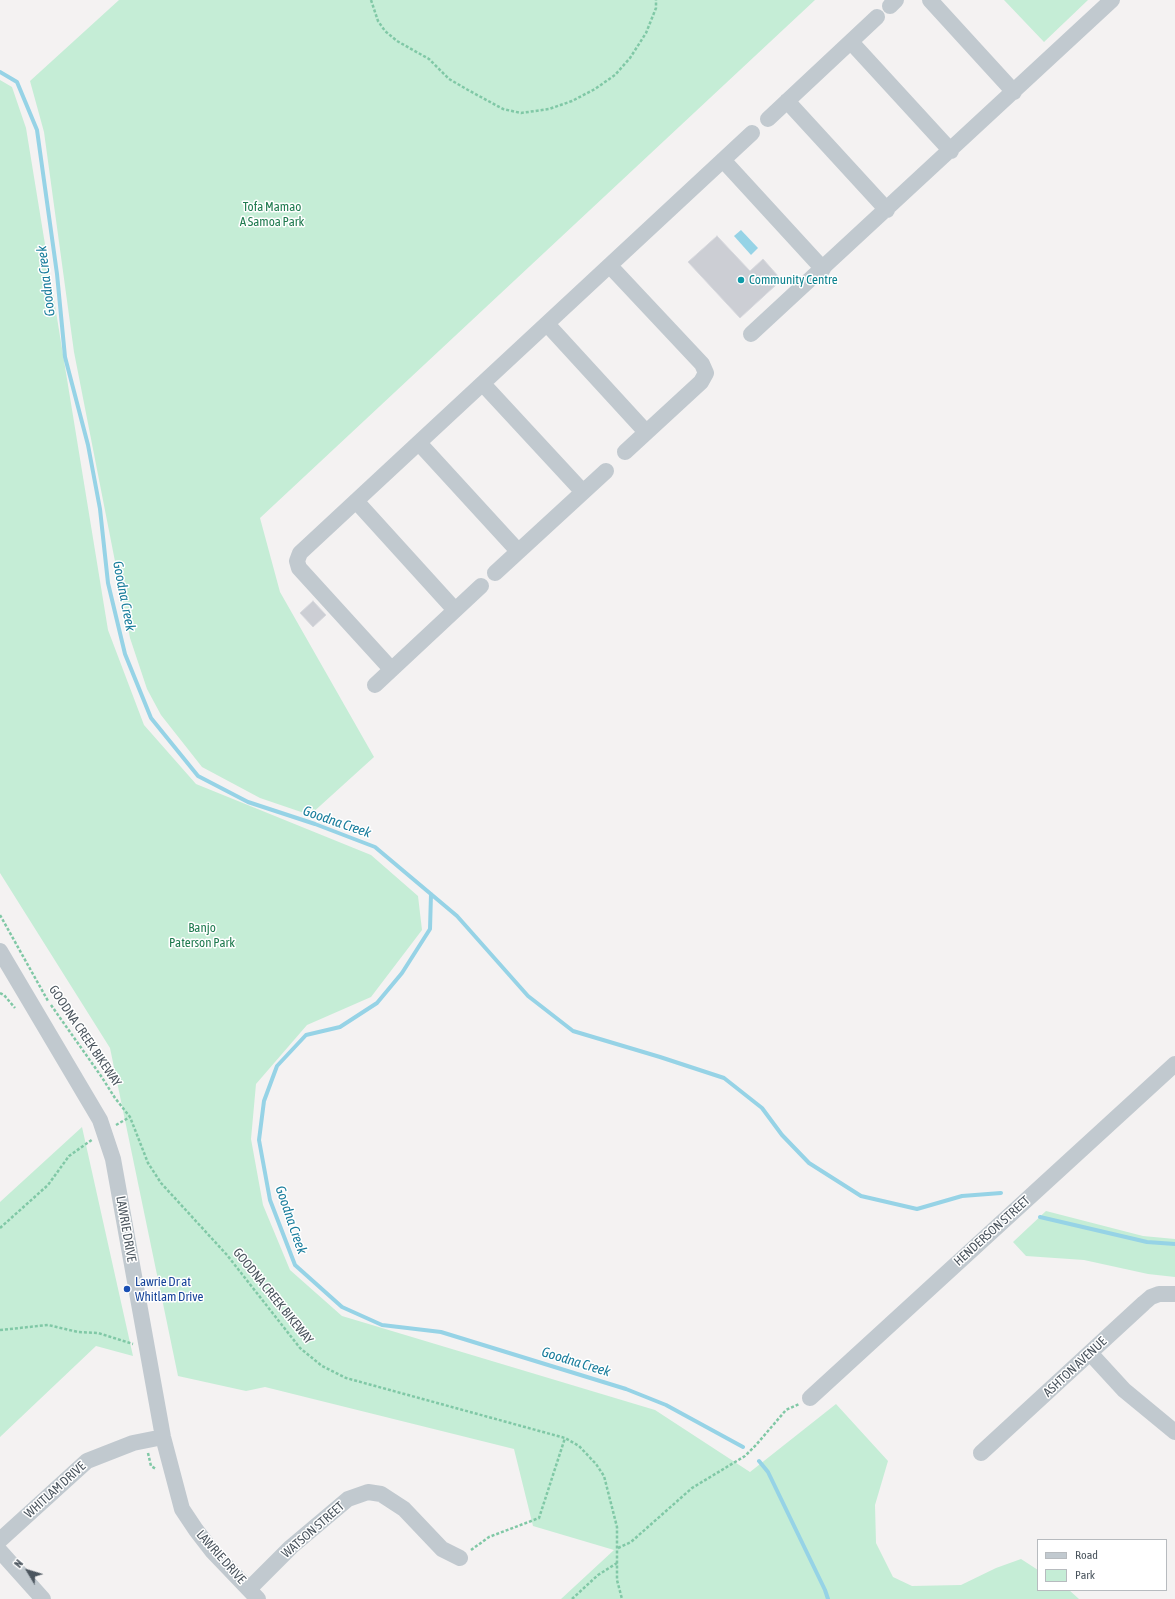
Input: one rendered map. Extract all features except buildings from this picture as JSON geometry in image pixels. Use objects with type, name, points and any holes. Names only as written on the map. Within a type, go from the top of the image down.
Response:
[{"type":"street","points":[[930,0],[1014,92]]},
{"type":"street","points":[[751,334],[887,210],[1112,0]]},
{"type":"street","points":[[768,119],[877,17]]},
{"type":"street","points":[[851,42],[951,150]]},
{"type":"street","points":[[787,100],[887,210]]},
{"type":"street","points":[[391,669],[297,565],[300,553],[752,133]]},
{"type":"street","points":[[723,160],[823,269]]},
{"type":"street","points":[[610,266],[702,364],[706,373],[701,382],[626,452]]},
{"type":"street","points":[[547,324],[646,432]]},
{"type":"street","points":[[483,384],[583,492]]},
{"type":"street","points":[[419,442],[518,551]]},
{"type":"street","points":[[495,573],[606,471]]},
{"type":"street","points":[[356,502],[455,610]]},
{"type":"street","points":[[375,684],[481,586]]},
{"type":"street","name":"LAWRIE DRIVE","points":[[1,958],[100,1120],[113,1159],[163,1437],[182,1509],[213,1552],[254,1594]]},
{"type":"street","name":"HENDERSON STREET","points":[[810,1398],[1175,1064]]},
{"type":"street","name":"ASHTON AVENUE","points":[[981,1453],[1151,1297],[1166,1293],[1175,1294]]},
{"type":"street","points":[[1090,1353],[1124,1390],[1175,1432]]},
{"type":"street","name":"WHITLAM DRIVE","points":[[0,1540],[87,1460],[133,1443],[163,1437]]},
{"type":"street","name":"WATSON STREET","points":[[254,1594],[291,1547],[348,1499],[368,1492],[381,1494],[404,1509],[442,1549],[460,1558]]},
{"type":"street","points":[[0,1551],[43,1599]]},
{"type":"path","points":[[371,0],[378,21],[385,31],[397,41],[429,60],[449,79],[502,109],[521,113],[549,109],[572,101],[595,90],[615,76],[630,58],[646,33],[656,8],[656,0]]},
{"type":"path","name":"GOODNA CREEK BIKEWAY","points":[[0,915],[51,1006],[130,1117],[148,1163],[161,1183],[227,1255],[300,1348],[322,1366],[346,1378],[564,1438],[579,1446],[596,1464],[604,1476],[617,1527],[617,1580],[622,1599]]},
{"type":"path","points":[[0,1228],[48,1185],[69,1156],[104,1132]]},
{"type":"path","points":[[0,1330],[48,1325],[78,1332],[98,1334],[136,1346]]},
{"type":"path","points":[[618,1548],[631,1542],[692,1488],[745,1456],[786,1410],[810,1398]]},
{"type":"path","points":[[460,1558],[489,1537],[539,1518],[564,1438]]},
{"type":"path","points":[[572,1599],[598,1576],[618,1563]]},
{"type":"green space","name":"Tofa Mamao A Samoa Park","points":[[119,0],[815,0],[260,518],[280,592],[374,757],[310,815],[260,798],[202,767],[161,715],[147,689],[130,638],[74,352],[44,132],[30,81]]},
{"type":"green space","points":[[1004,0],[1088,0],[1044,42]]},
{"type":"green space","name":"Banjo Paterson Park","points":[[0,80],[12,87],[26,128],[108,630],[144,725],[196,784],[371,855],[418,896],[422,930],[371,997],[307,1025],[256,1084],[251,1139],[263,1205],[290,1270],[342,1316],[655,1410],[750,1472],[836,1404],[888,1461],[875,1505],[876,1543],[893,1577],[912,1586],[961,1585],[996,1568],[1021,1559],[1037,1569],[1037,1591],[1070,1591],[1079,1599],[561,1599],[614,1550],[533,1526],[514,1449],[265,1387],[246,1391],[178,1376],[110,1048],[0,873]]},
{"type":"green space","points":[[82,1127],[133,1356],[96,1346],[0,1437],[0,1202]]},
{"type":"green space","points":[[1046,1211],[1143,1236],[1175,1239],[1175,1277],[1148,1274],[1084,1260],[1026,1256],[1013,1242]]},
{"type":"water","points":[[741,230],[758,248],[751,255],[734,236]]},
{"type":"waterway","name":"Goodna Creek","points":[[0,72],[17,82],[37,130],[57,274],[65,357],[88,445],[100,509],[108,583],[125,654],[151,718],[198,776],[248,802],[315,824],[375,847],[457,916],[528,996],[573,1031],[724,1078],[762,1108],[782,1135],[809,1163],[861,1196],[917,1209],[962,1196],[1001,1193]]},
{"type":"waterway","name":"Goodna Creek","points":[[431,894],[430,929],[402,973],[377,1003],[340,1027],[306,1035],[277,1066],[264,1101],[259,1140],[270,1200],[295,1265],[342,1307],[382,1325],[441,1332],[626,1389],[666,1405],[743,1447]]},
{"type":"waterway","points":[[1040,1217],[1147,1242],[1175,1244]]},
{"type":"waterway","name":"Goodna Creek","points":[[759,1461],[768,1472],[828,1599]]},
{"type":"place","name":"Community Centre","points":[[741,280]]},
{"type":"place","name":"Lawrie Dr at Whitlam Drive","points":[[127,1289]]}]
